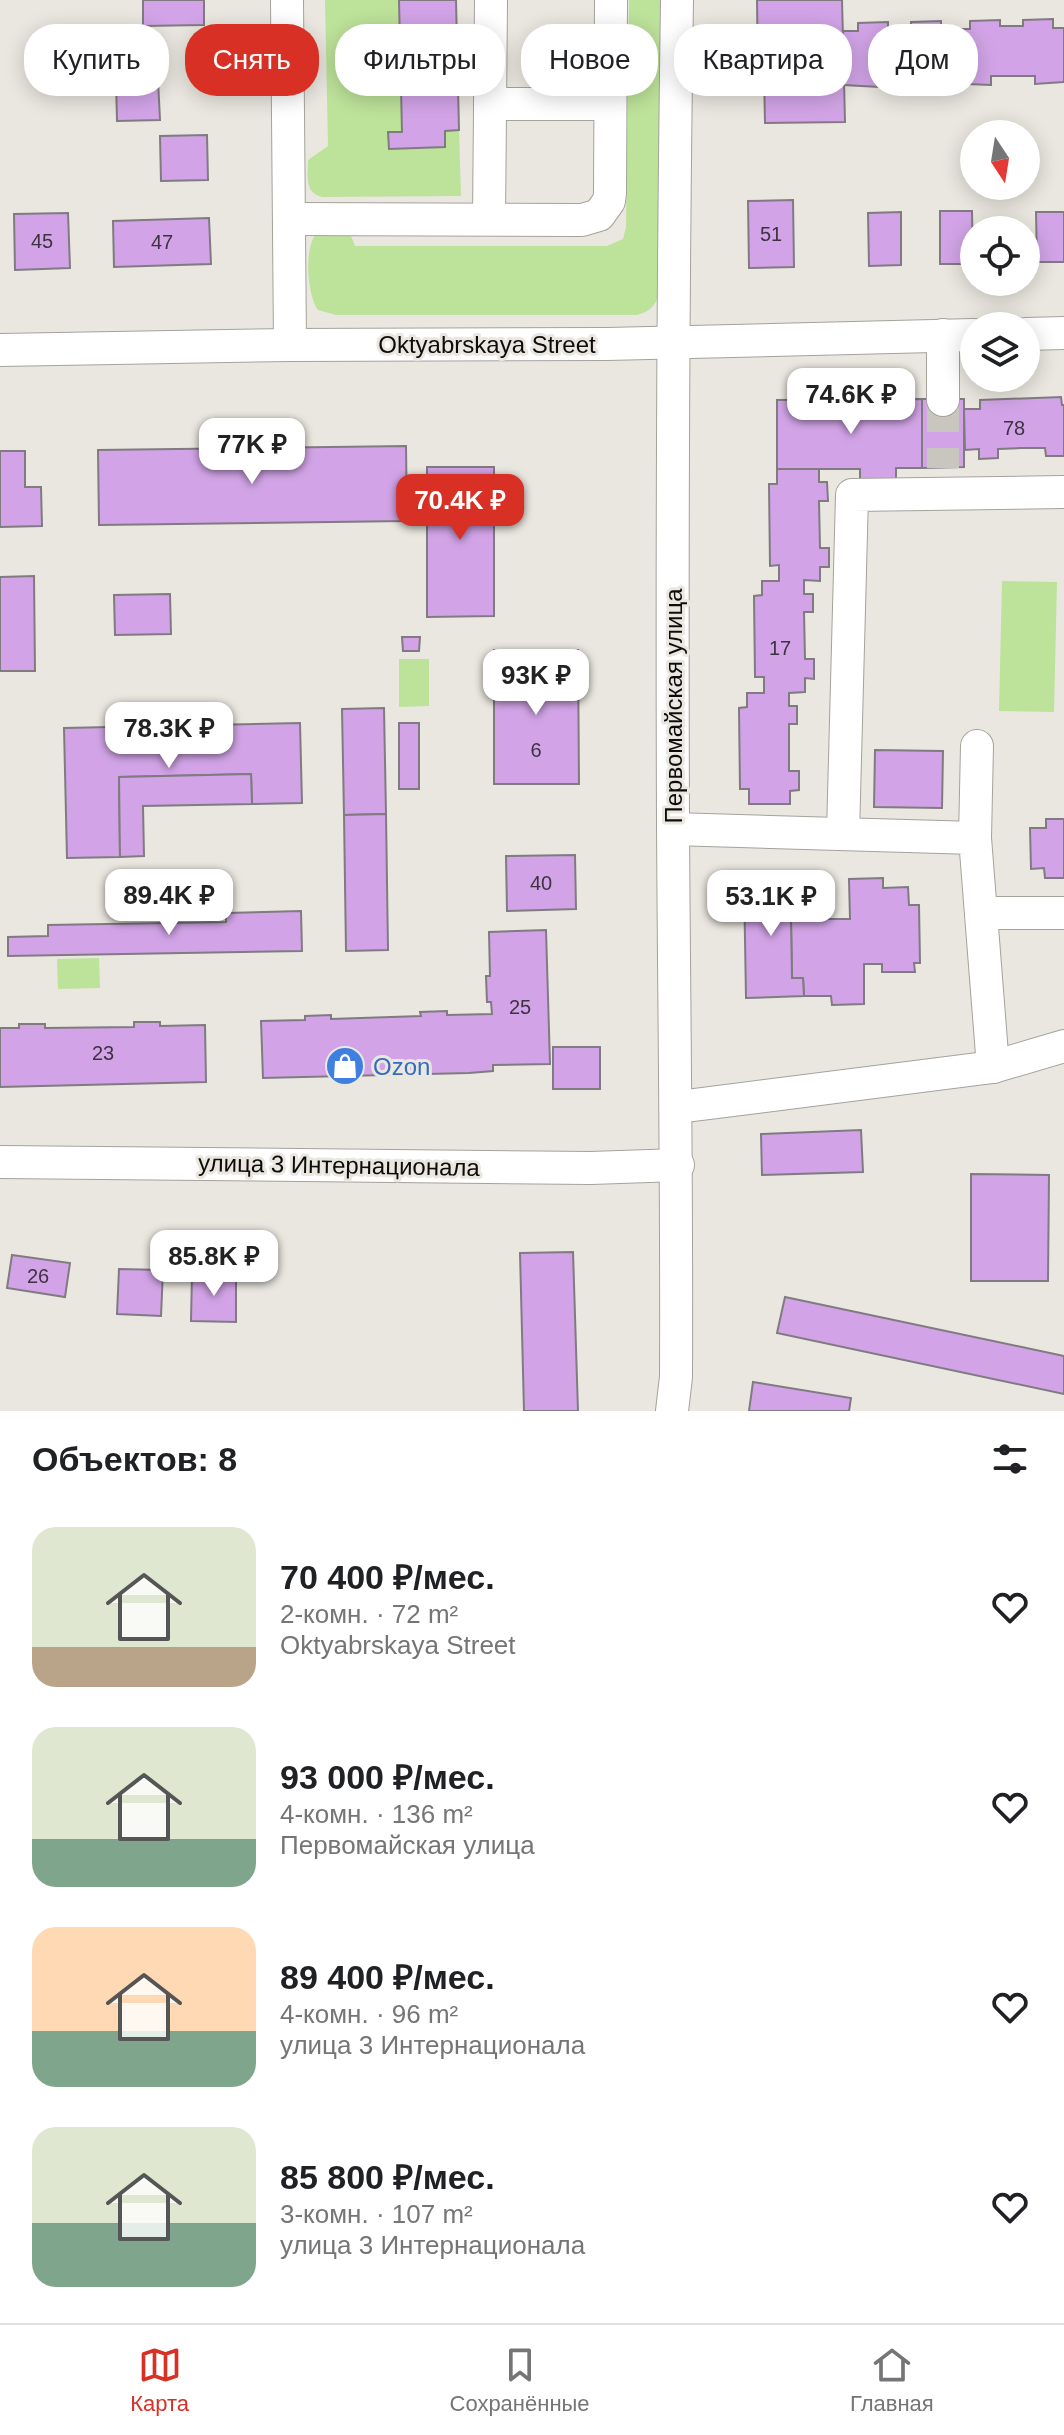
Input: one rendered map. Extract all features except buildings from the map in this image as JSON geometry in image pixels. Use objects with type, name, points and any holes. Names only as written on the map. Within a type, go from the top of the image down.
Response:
[{"type":"street","points":[[287,0],[290,345]]},
{"type":"street","points":[[489,219],[491,0]]},
{"type":"street","points":[[289,219],[582,220],[599,215],[609,201],[611,0]]},
{"type":"street","name":"Первомайская улица","points":[[672,1411],[676,1377],[678,1165],[673,829],[672,342],[677,0]]},
{"type":"street","points":[[490,104],[610,104]]},
{"type":"street","points":[[1040,334],[1064,333]]},
{"type":"street","points":[[943,400],[958,335]]},
{"type":"street","name":"Oktyabrskaya Street","points":[[0,350],[672,342],[958,335]]},
{"type":"street","points":[[843,834],[852,495],[943,480],[1064,492]]},
{"type":"street","points":[[977,746],[975,838],[993,1067]]},
{"type":"street","points":[[673,829],[975,838]]},
{"type":"street","points":[[981,913],[1064,913]]},
{"type":"street","points":[[678,1107],[993,1067],[1064,1046]]},
{"type":"street","name":"улица 3 Интернационала","points":[[0,1162],[591,1168],[678,1165]]},
{"type":"green space","points":[[325,0],[399,0],[400,24],[335,24],[335,96],[401,96],[402,132],[389,133],[389,148],[444,147],[445,131],[459,130],[461,196],[316,195],[308,183],[308,160],[328,146]]},
{"type":"green space","points":[[629,0],[664,0],[658,298],[652,307],[637,315],[336,315],[318,310],[311,293],[308,270],[310,248],[318,232],[349,231],[355,246],[607,246],[623,239],[626,227],[628,96],[658,96],[658,24],[629,24]]},
{"type":"green space","points":[[1002,581],[1057,582],[1054,712],[999,711]]},
{"type":"green space","points":[[399,659],[429,659],[429,706],[399,707]]},
{"type":"green space","points":[[99,958],[100,988],[58,989],[57,959]]},
{"type":"tunnel","points":[[943,400],[943,468]]},
{"type":"place","name":"Ozon","points":[[345,1066]]}]
